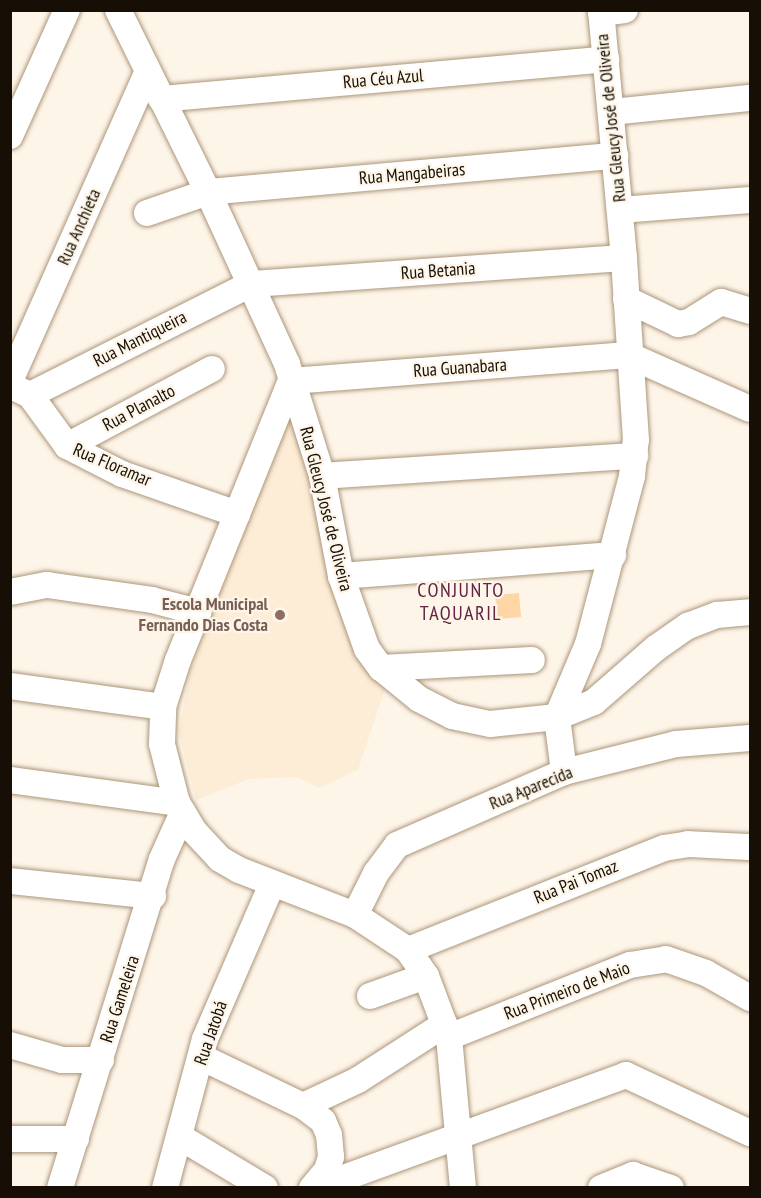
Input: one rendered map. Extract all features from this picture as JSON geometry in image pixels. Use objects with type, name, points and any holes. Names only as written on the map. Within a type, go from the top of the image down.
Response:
[{"type":"street","points":[[10,136],[67,10]]},
{"type":"street","name":"Rua Gleucy José de Oliveira","points":[[118,10],[147,74],[208,192],[251,284],[291,381],[322,476],[341,576],[358,631],[381,668],[419,699],[452,716],[490,724],[556,717],[594,702],[656,648],[688,626],[717,615],[750,612]]},
{"type":"street","name":"Rua Gleucy José de Oliveira","points":[[556,717],[588,644],[613,555],[635,456],[621,210],[606,59],[609,11]]},
{"type":"street","name":"Rua Céu Azul","points":[[161,99],[606,59]]},
{"type":"street","name":"Rua Anchieta","points":[[17,387],[147,74]]},
{"type":"street","points":[[612,112],[750,98]]},
{"type":"street","name":"Rua Mangabeiras","points":[[147,213],[208,192],[615,156]]},
{"type":"street","points":[[621,210],[750,200]]},
{"type":"street","name":"Rua Betania","points":[[251,284],[624,258]]},
{"type":"street","name":"Rua Mantiqueira","points":[[17,387],[251,284]]},
{"type":"street","points":[[626,299],[678,324],[689,322],[721,302],[750,311]]},
{"type":"street","points":[[628,355],[750,409]]},
{"type":"street","name":"Rua Guanabara","points":[[291,381],[628,355]]},
{"type":"street","name":"Rua Planalto","points":[[67,446],[212,369]]},
{"type":"street","points":[[291,381],[198,612],[163,707],[162,744],[180,808],[220,859],[272,884],[355,915],[408,950],[426,976],[447,1030],[463,1188]]},
{"type":"street","name":"Rua Floramar","points":[[17,387],[67,446],[122,474],[237,514]]},
{"type":"street","points":[[322,476],[635,456]]},
{"type":"street","points":[[341,576],[613,555]]},
{"type":"street","points":[[10,592],[47,585],[152,600],[198,612]]},
{"type":"street","points":[[381,668],[532,660]]},
{"type":"street","points":[[10,686],[163,707]]},
{"type":"street","points":[[556,717],[564,772]]},
{"type":"street","name":"Rua Aparecida","points":[[355,915],[376,873],[397,845],[564,772],[676,744],[750,738]]},
{"type":"street","points":[[10,780],[180,808]]},
{"type":"street","name":"Rua Gameleira","points":[[60,1188],[153,896],[162,859],[180,808]]},
{"type":"street","name":"Rua Pai Tomaz","points":[[408,950],[676,844],[750,847]]},
{"type":"street","points":[[10,880],[153,896]]},
{"type":"street","name":"Rua Jatobá","points":[[165,1188],[205,1039],[272,884]]},
{"type":"street","name":"Rua Primeiro de Maio","points":[[303,1106],[358,1080],[447,1030],[630,965],[666,959],[706,973],[750,998]]},
{"type":"street","points":[[370,996],[426,976]]},
{"type":"street","points":[[10,1045],[62,1060],[101,1060]]},
{"type":"street","points":[[201,1057],[303,1106],[323,1121],[329,1135],[327,1170],[314,1188]]},
{"type":"street","points":[[314,1188],[626,1075],[750,1133]]},
{"type":"street","points":[[180,1137],[265,1188]]},
{"type":"street","points":[[10,1139],[76,1139]]},
{"type":"street","points":[[601,1188],[633,1175],[671,1188]]},
{"type":"shaded area","name":"Escola Municipal Fernando Dias Costa","points":[[284,410],[300,416],[388,680],[358,770],[319,788],[297,777],[249,779],[196,800],[179,734],[189,675]]},
{"type":"building","points":[[519,593],[521,617],[497,619],[495,595]]},
{"type":"place","name":"Escola Municipal Fernando Dias Costa","points":[[280,615]]},
{"type":"district","name":"CONJUNTO TAQUARIL","points":[[461,602]]}]
